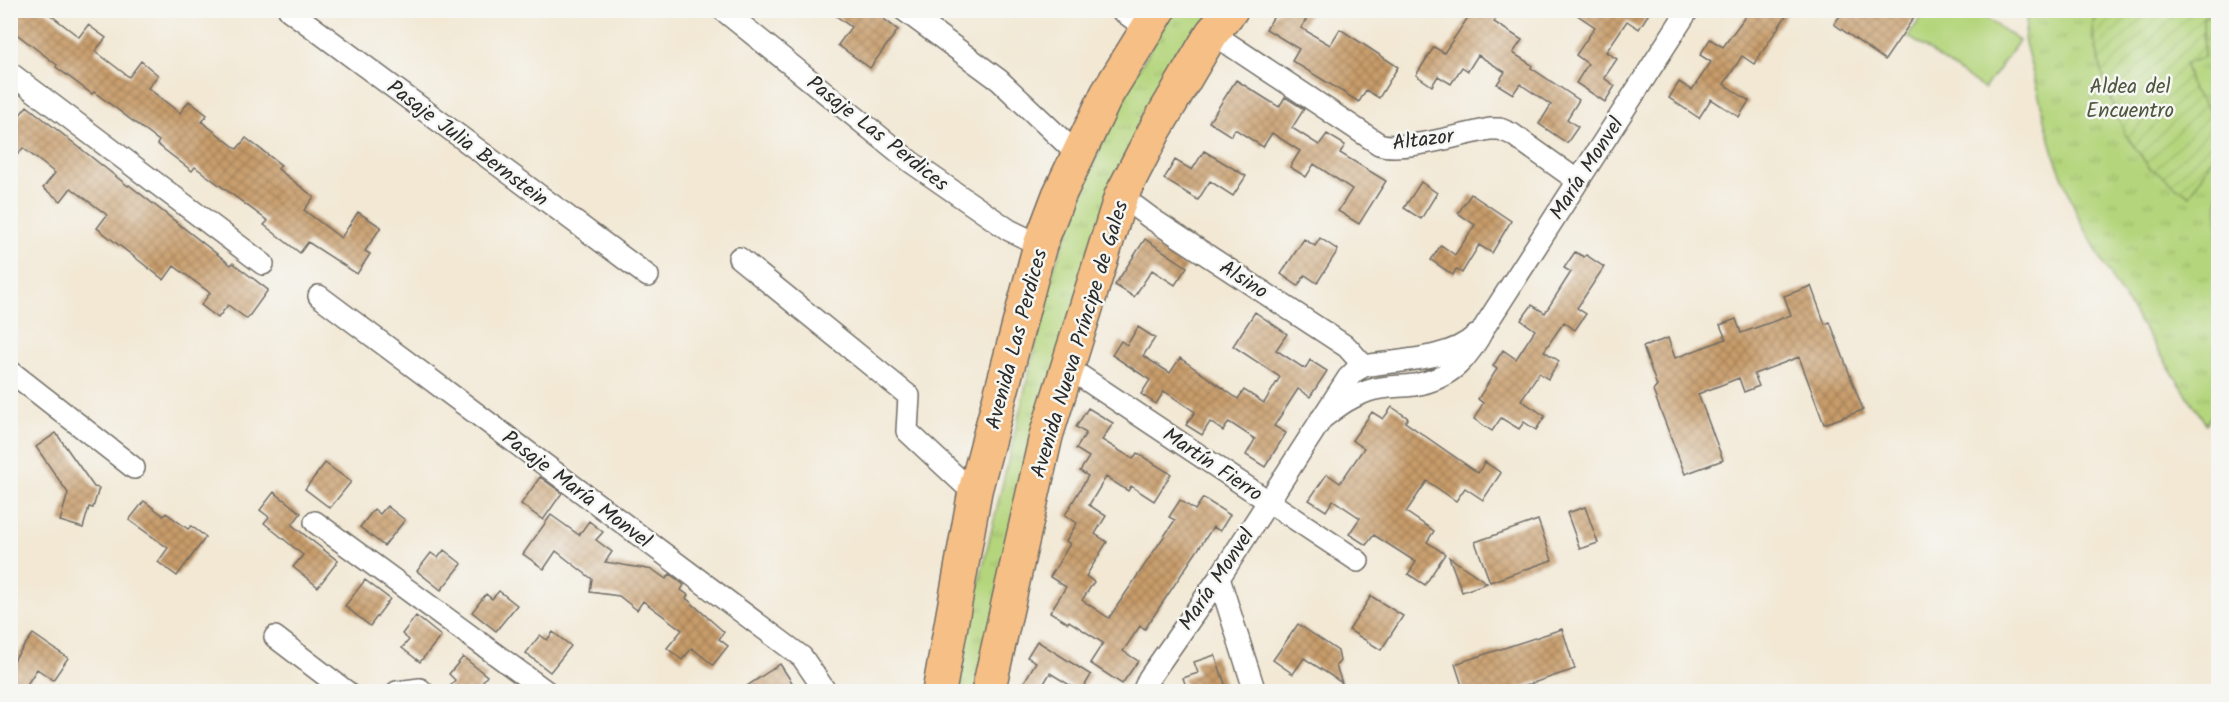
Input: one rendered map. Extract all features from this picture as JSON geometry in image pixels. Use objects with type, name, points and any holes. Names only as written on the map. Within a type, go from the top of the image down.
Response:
[{"type":"main road","name":"Avenida Las Perdices","points":[[939,692],[975,491],[1040,245],[1077,154],[1142,17]]},
{"type":"main road","name":"Avenida Nueva Príncipe de Gales","points":[[988,692],[1046,435],[1121,196],[1156,128],[1222,22]]},
{"type":"street","name":"Pasaje Julia Bernstein","points":[[289,10],[648,276]]},
{"type":"street","name":"Pasaje Las Perdices","points":[[723,10],[911,162],[1009,230],[1040,245]]},
{"type":"street","points":[[904,10],[999,80],[1077,154]]},
{"type":"street","name":"María Monvel","points":[[1321,419],[1349,398],[1370,390],[1427,382],[1445,374],[1463,361],[1475,346],[1485,326],[1683,12]]},
{"type":"street","name":"Altazor","points":[[1222,22],[1379,144],[1403,146],[1500,129],[1512,134],[1578,181]]},
{"type":"street","points":[[10,72],[262,264]]},
{"type":"street","name":"Alsino","points":[[1121,196],[1152,219],[1340,342],[1364,366]]},
{"type":"street","points":[[739,258],[909,396],[907,431],[965,485],[975,491]]},
{"type":"street","name":"Pasaje María Monvel","points":[[319,296],[802,657],[826,692]]},
{"type":"street","name":"María Monvel","points":[[1132,692],[1146,685],[1219,578],[1348,378],[1364,366],[1449,353],[1466,345],[1485,326]]},
{"type":"street","name":"Martín Fierro","points":[[1067,366],[1358,561]]},
{"type":"street","points":[[10,372],[134,468]]},
{"type":"street","points":[[315,522],[547,692]]},
{"type":"street","points":[[1219,578],[1255,692]]},
{"type":"street","points":[[275,637],[347,692]]},
{"type":"street","points":[[397,692],[420,689],[423,692]]},
{"type":"green space","points":[[1173,11],[1223,11],[1122,172],[983,691],[953,692],[1054,268],[1114,111]]},
{"type":"green space","points":[[1926,11],[1976,11],[2019,41],[1984,89],[1908,36]]},
{"type":"green space","name":"Aldea del Encuentro","points":[[2028,11],[2218,11],[2218,405],[2206,424],[2114,283],[2077,214],[2055,158],[2024,39]]},
{"type":"green space","points":[[2094,11],[2218,11],[2218,14],[2203,17],[2204,57],[2185,64],[2191,88],[2218,121],[2218,147],[2190,196],[2149,167],[2125,134],[2105,83],[2093,35]]},
{"type":"building","points":[[17,10],[44,10],[79,37],[88,25],[106,38],[95,51],[129,77],[141,61],[158,75],[148,88],[180,113],[189,101],[207,115],[202,122],[237,149],[246,138],[281,165],[278,169],[314,197],[304,210],[341,238],[358,212],[381,227],[365,251],[370,254],[357,274],[308,242],[300,253],[264,225],[268,221],[195,167],[192,171],[157,144],[159,141],[94,92],[92,94],[56,67],[57,65],[10,29],[10,18]]},
{"type":"building","points":[[828,10],[872,10],[898,30],[870,68],[838,45],[851,27]]},
{"type":"building","points":[[1278,10],[1312,10],[1301,28],[1330,45],[1340,29],[1398,67],[1379,98],[1366,90],[1359,102],[1292,61],[1299,49],[1266,29]]},
{"type":"building","points":[[1473,10],[1501,10],[1494,22],[1522,40],[1513,53],[1579,100],[1567,119],[1578,127],[1567,143],[1539,124],[1551,105],[1520,84],[1513,94],[1497,84],[1505,72],[1478,55],[1468,71],[1462,67],[1451,84],[1438,76],[1432,86],[1416,75],[1434,47],[1444,53]]},
{"type":"building","points":[[1570,10],[1651,10],[1639,29],[1627,21],[1606,52],[1617,59],[1604,78],[1615,86],[1605,102],[1576,83],[1588,64],[1576,55],[1595,27]]},
{"type":"building","points":[[1750,10],[1790,10],[1754,64],[1742,56],[1724,84],[1749,101],[1739,117],[1711,99],[1699,118],[1669,98],[1679,82],[1692,90],[1711,62],[1700,55],[1710,39],[1723,47]]},
{"type":"building","points":[[1844,10],[1919,10],[1885,60],[1834,24]]},
{"type":"building","points":[[1236,80],[1279,107],[1285,97],[1304,109],[1292,128],[1319,145],[1327,134],[1345,145],[1340,153],[1386,181],[1359,224],[1338,211],[1352,189],[1314,164],[1306,177],[1290,167],[1300,151],[1272,133],[1263,147],[1235,129],[1231,136],[1209,122]]},
{"type":"building","points":[[27,106],[231,265],[233,263],[268,290],[247,319],[228,305],[218,318],[201,305],[210,293],[174,266],[164,280],[97,228],[107,215],[71,188],[61,201],[43,188],[55,173],[23,148],[10,163],[10,127]]},
{"type":"building","points":[[1204,151],[1246,176],[1233,196],[1210,181],[1198,200],[1164,179],[1175,160],[1192,170]]},
{"type":"building","points":[[1421,182],[1437,193],[1421,219],[1404,208]]},
{"type":"building","points":[[1471,194],[1511,221],[1492,253],[1479,245],[1462,273],[1456,269],[1453,275],[1431,260],[1441,245],[1455,255],[1475,225],[1458,213]]},
{"type":"building","points":[[1320,238],[1338,250],[1317,283],[1305,275],[1298,286],[1281,274],[1304,239],[1315,246]]},
{"type":"building","points":[[1145,239],[1187,267],[1175,285],[1152,270],[1134,297],[1115,285]]},
{"type":"building","points":[[1575,252],[1584,257],[1586,255],[1604,267],[1577,308],[1586,314],[1575,330],[1564,322],[1544,351],[1559,361],[1548,379],[1539,373],[1521,400],[1545,416],[1536,430],[1524,422],[1519,429],[1501,418],[1492,431],[1474,419],[1483,403],[1478,399],[1497,369],[1493,366],[1503,350],[1516,359],[1535,330],[1521,320],[1532,305],[1545,313],[1571,272],[1564,268]]},
{"type":"building","points":[[1811,286],[1825,324],[1830,322],[1863,410],[1824,424],[1799,357],[1754,374],[1759,386],[1744,392],[1739,378],[1698,394],[1723,460],[1685,474],[1653,391],[1657,386],[1643,347],[1668,338],[1675,358],[1726,339],[1720,325],[1736,319],[1741,333],[1791,315],[1784,296]]},
{"type":"building","points":[[1255,312],[1287,334],[1276,350],[1305,369],[1310,360],[1327,371],[1310,397],[1298,389],[1274,426],[1286,433],[1265,467],[1246,455],[1255,439],[1229,422],[1223,431],[1210,422],[1202,435],[1186,425],[1195,412],[1164,391],[1156,404],[1141,394],[1150,380],[1112,355],[1121,341],[1127,345],[1138,327],[1155,338],[1143,356],[1170,373],[1180,358],[1238,399],[1244,390],[1264,403],[1280,377],[1233,346]]},
{"type":"building","points":[[1392,407],[1408,418],[1405,422],[1478,473],[1485,462],[1501,473],[1483,500],[1465,488],[1456,501],[1427,481],[1406,512],[1434,531],[1427,542],[1445,554],[1425,585],[1408,574],[1416,562],[1374,535],[1366,545],[1349,534],[1360,518],[1333,500],[1326,511],[1309,500],[1327,474],[1340,483],[1364,448],[1352,440],[1372,412],[1383,419]]},
{"type":"building","points":[[1088,408],[1113,423],[1102,440],[1133,459],[1137,453],[1171,474],[1154,501],[1131,486],[1128,491],[1106,477],[1089,505],[1106,516],[1095,534],[1107,542],[1086,576],[1094,582],[1082,600],[1109,618],[1175,520],[1169,517],[1180,500],[1195,510],[1203,498],[1230,515],[1220,531],[1213,527],[1145,629],[1140,626],[1123,651],[1138,661],[1122,684],[1090,663],[1103,643],[1069,621],[1068,623],[1050,612],[1066,587],[1050,577],[1070,544],[1066,541],[1077,523],[1065,515],[1088,476],[1080,471],[1089,457],[1076,449],[1086,433],[1076,427]]},
{"type":"building","points":[[56,433],[94,487],[99,488],[93,508],[89,507],[83,528],[60,521],[68,493],[36,447]]},
{"type":"building","points":[[325,463],[351,482],[330,508],[305,489]]},
{"type":"building","points":[[540,477],[562,493],[543,520],[521,504]]},
{"type":"building","points":[[274,492],[301,513],[292,525],[338,561],[318,587],[293,567],[303,555],[264,523],[269,517],[260,510]]},
{"type":"building","points":[[144,501],[164,516],[166,513],[188,529],[191,526],[206,537],[177,576],[158,562],[168,548],[129,520]]},
{"type":"building","points":[[387,506],[405,520],[384,546],[360,527],[374,509],[380,514]]},
{"type":"building","points":[[1585,507],[1598,543],[1580,549],[1567,513]]},
{"type":"building","points":[[551,515],[579,535],[589,521],[603,532],[596,540],[612,552],[605,562],[653,570],[666,579],[670,574],[684,585],[681,590],[688,595],[686,598],[724,632],[719,639],[728,646],[713,665],[692,648],[682,660],[667,648],[682,630],[643,601],[637,610],[619,596],[590,592],[592,579],[556,551],[544,569],[523,554]]},
{"type":"building","points":[[1538,520],[1552,560],[1490,582],[1475,542]]},
{"type":"building","points":[[444,550],[462,564],[441,590],[417,571],[431,553],[438,558]]},
{"type":"building","points":[[1449,557],[1487,583],[1462,592]]},
{"type":"building","points":[[365,580],[390,599],[370,626],[345,606]]},
{"type":"building","points":[[499,591],[517,605],[496,631],[472,612],[486,594],[492,599]]},
{"type":"building","points":[[1371,596],[1403,616],[1381,650],[1349,630]]},
{"type":"building","points":[[416,616],[441,636],[420,662],[402,648],[409,640],[402,634]]},
{"type":"building","points":[[1298,624],[1338,651],[1340,661],[1336,666],[1342,683],[1304,658],[1293,674],[1273,660]]},
{"type":"building","points":[[1562,629],[1575,669],[1506,692],[1464,692],[1455,664]]},
{"type":"building","points":[[553,632],[571,646],[550,672],[526,653],[540,635],[547,640]]},
{"type":"building","points":[[33,634],[68,658],[53,680],[37,669],[22,692],[10,692],[10,665]]},
{"type":"building","points":[[1037,641],[1091,675],[1081,692],[1050,673],[1039,692],[1018,692],[1036,662],[1027,657]]},
{"type":"building","points":[[1215,655],[1226,687],[1213,692],[1188,692],[1183,678],[1198,673],[1194,662]]},
{"type":"building","points":[[463,657],[487,676],[475,692],[446,692],[455,680],[449,674]]},
{"type":"building","points":[[780,664],[793,684],[791,686],[795,692],[738,692]]}]
